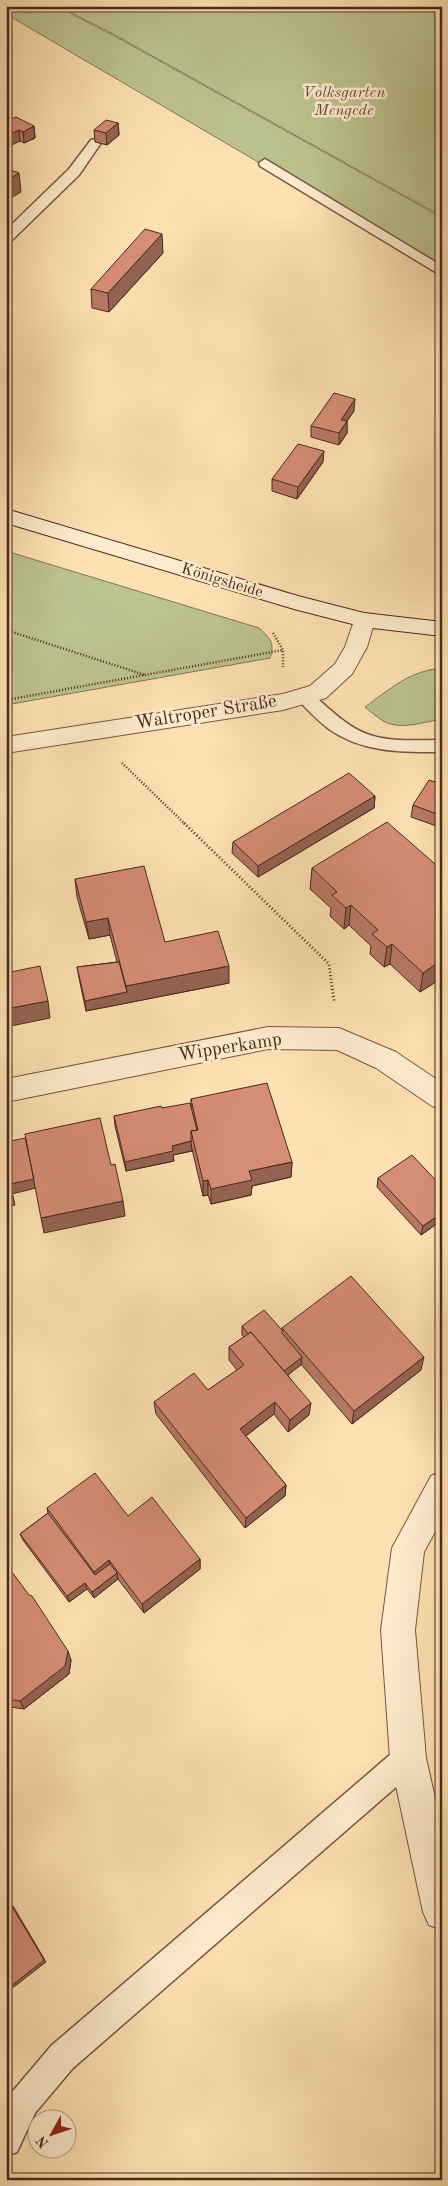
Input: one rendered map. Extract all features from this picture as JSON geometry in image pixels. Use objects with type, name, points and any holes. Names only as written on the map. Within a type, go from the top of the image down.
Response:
[{"type":"street","name":"Königsheide","points":[[6,516],[294,602],[364,620],[442,629]]},
{"type":"street","name":"Waltroper Straße","points":[[6,745],[283,702],[318,692],[344,669],[356,647],[364,620]]},
{"type":"street","name":"Wipperkamp","points":[[6,1091],[268,1038],[339,1039],[386,1060],[442,1098]]},
{"type":"street","points":[[442,1487],[408,1548],[398,1630],[408,1758],[442,1912]]},
{"type":"lane","points":[[6,238],[74,172],[95,143]]},
{"type":"lane","points":[[265,163],[442,272]]},
{"type":"lane","points":[[304,696],[336,725],[369,742],[405,746],[440,745]]},
{"type":"lane","points":[[6,2141],[24,2102],[62,2057],[408,1758]]},
{"type":"path","points":[[57,6],[112,34],[442,217]]},
{"type":"path","points":[[6,630],[146,675]]},
{"type":"path","points":[[6,700],[283,650]]},
{"type":"path","points":[[88,731],[329,964],[339,1039]]},
{"type":"green space","name":"Volksgarten Mengede","points":[[6,6],[442,6],[442,270],[6,14]]},
{"type":"green space","points":[[6,551],[259,628],[272,645],[270,658],[6,705]]},
{"type":"green space","points":[[442,668],[442,719],[413,725],[392,724],[385,722],[365,707],[400,682],[420,673]]},
{"type":"building","points":[[16,117],[34,126],[23,132],[19,130],[6,136],[6,122]]},
{"type":"building","points":[[106,120],[118,123],[106,133],[94,130]]},
{"type":"building","points":[[6,168],[19,173],[6,181]]},
{"type":"building","points":[[145,229],[162,234],[108,293],[91,289]]},
{"type":"building","points":[[334,393],[355,399],[341,420],[347,421],[339,433],[311,426]]},
{"type":"building","points":[[298,444],[324,451],[298,487],[272,479]]},
{"type":"building","points":[[349,773],[375,796],[258,866],[233,842]]},
{"type":"building","points":[[429,780],[442,784],[442,816],[413,805]]},
{"type":"building","points":[[387,822],[442,870],[442,960],[423,973],[392,944],[387,947],[372,934],[378,930],[351,905],[346,908],[332,895],[337,892],[312,868]]},
{"type":"building","points":[[144,866],[165,942],[218,931],[229,966],[126,986],[108,918],[86,922],[75,879]]},
{"type":"building","points":[[119,962],[127,992],[85,1001],[77,967]]},
{"type":"building","points":[[40,966],[48,1001],[6,1009],[6,973]]},
{"type":"building","points":[[267,1083],[292,1162],[249,1171],[252,1180],[211,1189],[208,1180],[203,1181],[191,1131],[198,1130],[191,1099]]},
{"type":"building","points":[[190,1103],[197,1130],[191,1131],[191,1141],[172,1146],[173,1151],[125,1162],[114,1116],[161,1106],[162,1108]]},
{"type":"building","points":[[100,1118],[111,1165],[115,1164],[123,1201],[41,1218],[25,1134]]},
{"type":"building","points":[[25,1138],[34,1179],[10,1184],[13,1196],[6,1197],[6,1142]]},
{"type":"building","points":[[412,1155],[442,1187],[442,1213],[423,1226],[378,1178]]},
{"type":"building","points":[[351,1276],[424,1357],[354,1411],[282,1328]]},
{"type":"building","points":[[264,1310],[302,1357],[284,1371],[251,1332],[248,1334],[242,1326]]},
{"type":"building","points":[[251,1332],[311,1403],[290,1420],[275,1402],[240,1429],[286,1485],[246,1518],[154,1402],[194,1373],[208,1390],[244,1365],[229,1347]]},
{"type":"building","points":[[95,1473],[128,1516],[152,1497],[200,1559],[142,1604],[109,1560],[94,1572],[47,1508]]},
{"type":"building","points":[[48,1513],[95,1575],[110,1564],[117,1573],[92,1592],[85,1583],[67,1596],[20,1534]]},
{"type":"building","points":[[6,1564],[29,1595],[32,1596],[68,1651],[65,1666],[20,1701],[6,1699]]},
{"type":"building","points":[[10,1903],[44,1960],[6,1990],[6,1906]]}]
